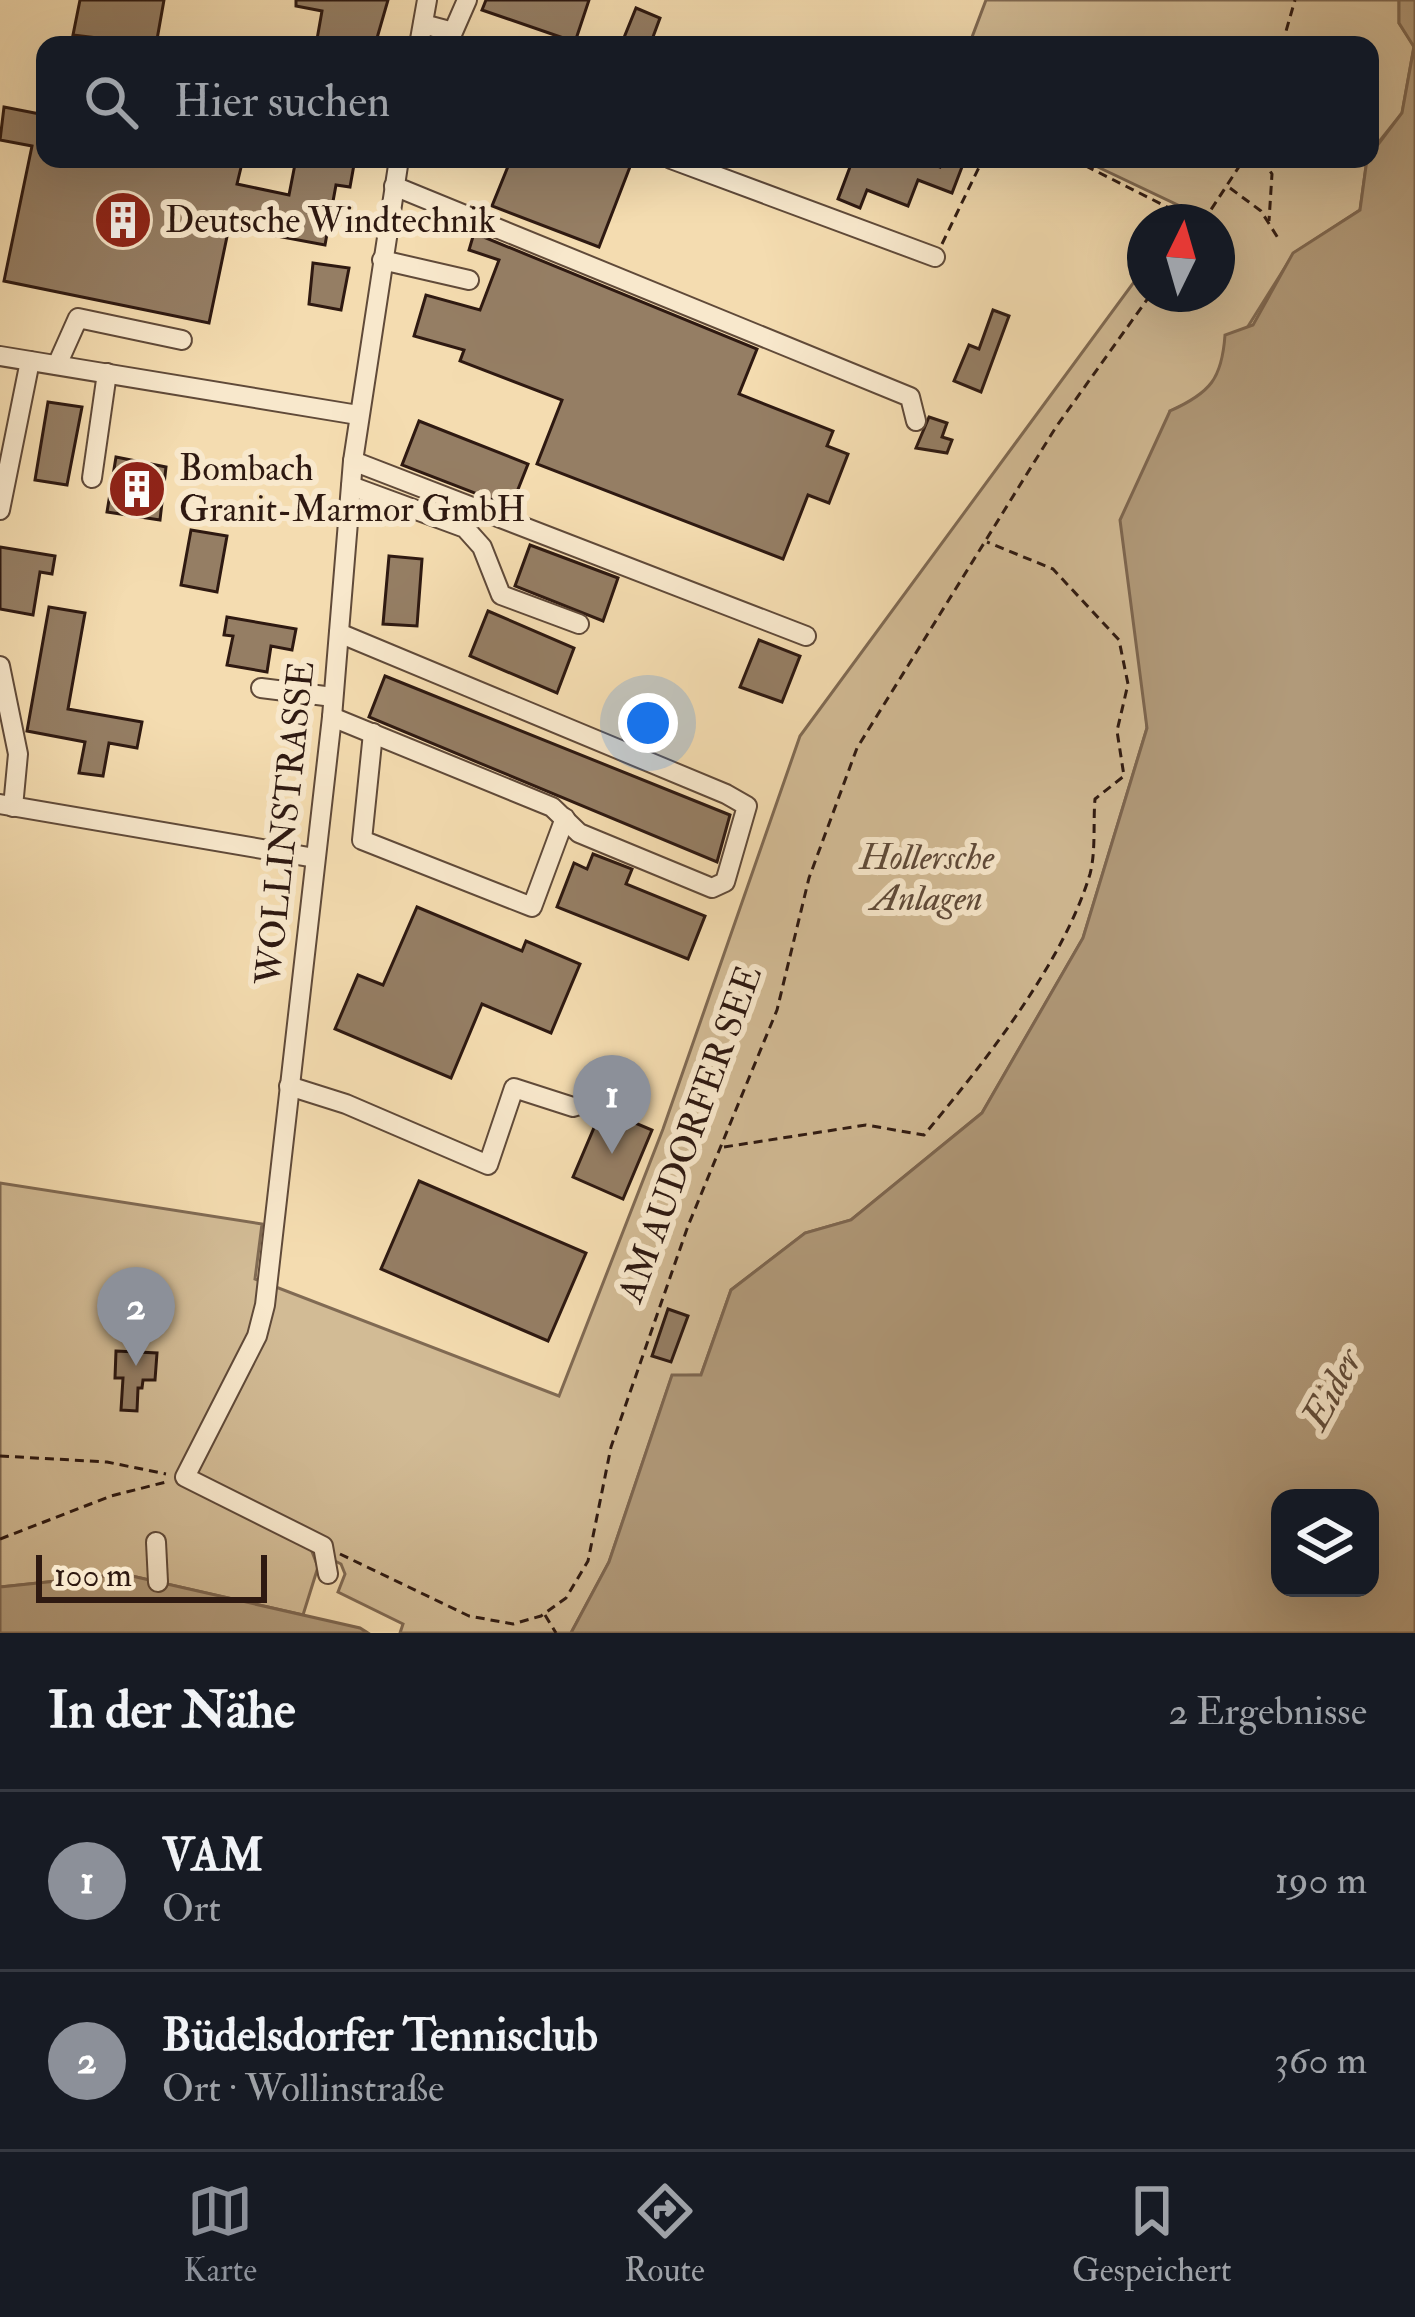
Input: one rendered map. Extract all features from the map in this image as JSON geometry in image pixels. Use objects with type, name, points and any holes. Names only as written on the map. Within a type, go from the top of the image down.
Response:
[{"type":"street","points":[[421,36],[428,0]]},
{"type":"street","points":[[423,24],[453,32],[467,0]]},
{"type":"street","name":"WOLLINSTRASSE","points":[[185,1478],[256,1336],[265,1305],[332,707],[358,416],[397,168]]},
{"type":"street","points":[[695,168],[935,257]]},
{"type":"street","points":[[394,186],[910,397],[916,421]]},
{"type":"street","points":[[382,260],[469,280]]},
{"type":"street","points":[[57,365],[78,318],[182,340]]},
{"type":"street","points":[[0,356],[358,416]]},
{"type":"street","points":[[0,510],[31,361]]},
{"type":"street","points":[[92,478],[107,374]]},
{"type":"street","points":[[353,461],[806,637]]},
{"type":"street","points":[[351,486],[465,528],[482,547],[501,595],[579,624]]},
{"type":"street","points":[[261,688],[332,707],[374,733],[552,807],[579,833],[718,888],[748,814],[747,806],[339,633]]},
{"type":"street","points":[[0,666],[18,754],[7,806],[314,858]]},
{"type":"street","points":[[374,733],[362,840],[532,907],[565,818]]},
{"type":"street","points":[[289,1086],[346,1104],[488,1165],[514,1088],[573,1107],[590,1102]]},
{"type":"street","points":[[185,1478],[323,1546],[328,1574]]},
{"type":"street","points":[[156,1541],[158,1582]]},
{"type":"path","points":[[1285,36],[1295,0]]},
{"type":"path","points":[[935,257],[978,168]]},
{"type":"path","points":[[1090,168],[1163,204]]},
{"type":"path","points":[[1215,204],[1239,168]]},
{"type":"path","points":[[1268,168],[1272,174],[1269,221]]},
{"type":"path","points":[[1229,187],[1269,221],[1278,238]]},
{"type":"path","name":"AM AUDORFER SEE","points":[[544,1614],[566,1598],[589,1561],[611,1447],[721,1148],[778,1010],[809,878],[857,748],[1056,427],[1138,312]]},
{"type":"path","points":[[721,1148],[866,1125],[924,1135],[1028,994],[1082,892],[1090,872],[1095,799],[1124,776],[1118,731],[1128,684],[1119,640],[1053,569],[985,542]]},
{"type":"path","points":[[0,1456],[106,1462],[185,1478]]},
{"type":"path","points":[[0,1539],[111,1496],[185,1478]]},
{"type":"path","points":[[323,1546],[469,1616],[513,1624],[544,1614],[556,1633]]},
{"type":"green space","points":[[986,0],[1399,0],[1399,23],[1414,46],[1402,113],[1379,142],[1379,36],[972,36]]},
{"type":"green space","name":"Hollersche Anlagen","points":[[1100,168],[1366,168],[1360,210],[1294,253],[1205,395],[1170,411],[1143,677],[1147,728],[1083,938],[982,1113],[851,1220],[805,1233],[731,1290],[701,1375],[672,1376],[609,1562],[571,1633],[400,1633],[403,1624],[338,1592],[345,1574],[341,1564],[311,1549],[318,1567],[303,1615],[123,1574],[0,1587],[0,1183],[262,1224],[255,1279],[559,1396],[663,1129],[800,736],[1127,291],[1127,312],[1235,312],[1235,204],[1176,204]]},
{"type":"water","name":"Eider","points":[[1399,0],[1415,0],[1415,1633],[571,1633],[609,1562],[672,1375],[701,1375],[731,1290],[805,1233],[851,1220],[982,1113],[1083,938],[1147,728],[1120,520],[1170,411],[1211,383],[1221,363],[1225,335],[1253,325],[1293,253],[1360,210],[1366,168],[1379,168],[1379,143],[1402,113],[1414,47],[1399,23]]},
{"type":"water","points":[[123,1574],[368,1633],[0,1633],[0,1587]]},
{"type":"building","points":[[80,0],[164,0],[158,36],[73,35]]},
{"type":"building","points":[[296,0],[388,0],[378,36],[318,36],[322,11],[296,6]]},
{"type":"building","points":[[486,0],[589,0],[577,36],[558,36],[482,10]]},
{"type":"building","points":[[636,8],[660,18],[653,36],[625,36]]},
{"type":"building","name":"Deutsche Windtechnik","points":[[4,107],[36,113],[36,168],[241,168],[237,184],[289,195],[294,168],[353,168],[350,187],[336,185],[325,245],[229,227],[209,323],[4,281],[32,146],[0,140]]},
{"type":"building","points":[[507,168],[630,168],[599,247],[492,206]]},
{"type":"building","points":[[850,168],[962,168],[952,193],[918,180],[908,206],[867,190],[860,208],[838,199]]},
{"type":"building","points":[[474,233],[757,349],[739,394],[833,431],[827,446],[848,454],[829,503],[808,495],[783,559],[537,464],[562,400],[460,361],[464,350],[414,336],[426,295],[480,310],[499,260],[469,250]]},
{"type":"building","points":[[313,263],[349,268],[341,310],[309,304]]},
{"type":"building","points":[[993,310],[1009,316],[981,392],[954,381],[969,345],[979,349]]},
{"type":"building","points":[[48,402],[82,407],[67,485],[35,480]]},
{"type":"building","points":[[929,417],[947,423],[942,437],[952,440],[947,453],[916,448]]},
{"type":"building","points":[[419,421],[528,464],[511,507],[402,465]]},
{"type":"building","name":"Bombach Granit-Marmor GmbH","points":[[116,457],[166,467],[160,520],[107,512]]},
{"type":"building","points":[[191,530],[227,536],[217,592],[181,585]]},
{"type":"building","points":[[530,545],[618,578],[603,621],[515,586]]},
{"type":"building","points":[[0,547],[55,556],[52,574],[40,572],[33,615],[0,609]]},
{"type":"building","points":[[389,556],[422,559],[417,626],[383,624]]},
{"type":"building","points":[[49,607],[85,613],[68,709],[142,722],[137,748],[109,743],[103,776],[79,773],[85,742],[27,731]]},
{"type":"building","points":[[488,611],[574,648],[557,693],[470,656]]},
{"type":"building","points":[[227,617],[296,629],[292,650],[271,646],[267,672],[227,665],[233,636],[224,635]]},
{"type":"building","points":[[759,640],[800,656],[782,702],[740,687]]},
{"type":"building","points":[[385,676],[730,815],[717,862],[369,717]]},
{"type":"building","points":[[593,854],[632,869],[626,884],[705,916],[688,959],[557,907],[574,863],[587,869]]},
{"type":"building","points":[[417,907],[522,951],[526,941],[580,964],[551,1033],[482,1004],[451,1078],[335,1029],[358,975],[383,985]]},
{"type":"building","points":[[602,1109],[652,1130],[623,1199],[573,1177]]},
{"type":"building","points":[[419,1181],[586,1253],[548,1341],[381,1269]]},
{"type":"building","points":[[668,1309],[688,1316],[671,1362],[652,1356]]},
{"type":"building","points":[[116,1351],[157,1353],[155,1380],[143,1380],[138,1388],[137,1411],[121,1410],[123,1378],[115,1378]]},
{"type":"place","name":"Deutsche Windtechnik","points":[[123,220]]},
{"type":"place","name":"Bombach Granit-Marmor GmbH","points":[[137,489]]},
{"type":"place","name":"VAM","points":[[612,1154]]},
{"type":"place","name":"Büdelsdorfer Tennisclub","points":[[136,1366]]}]
